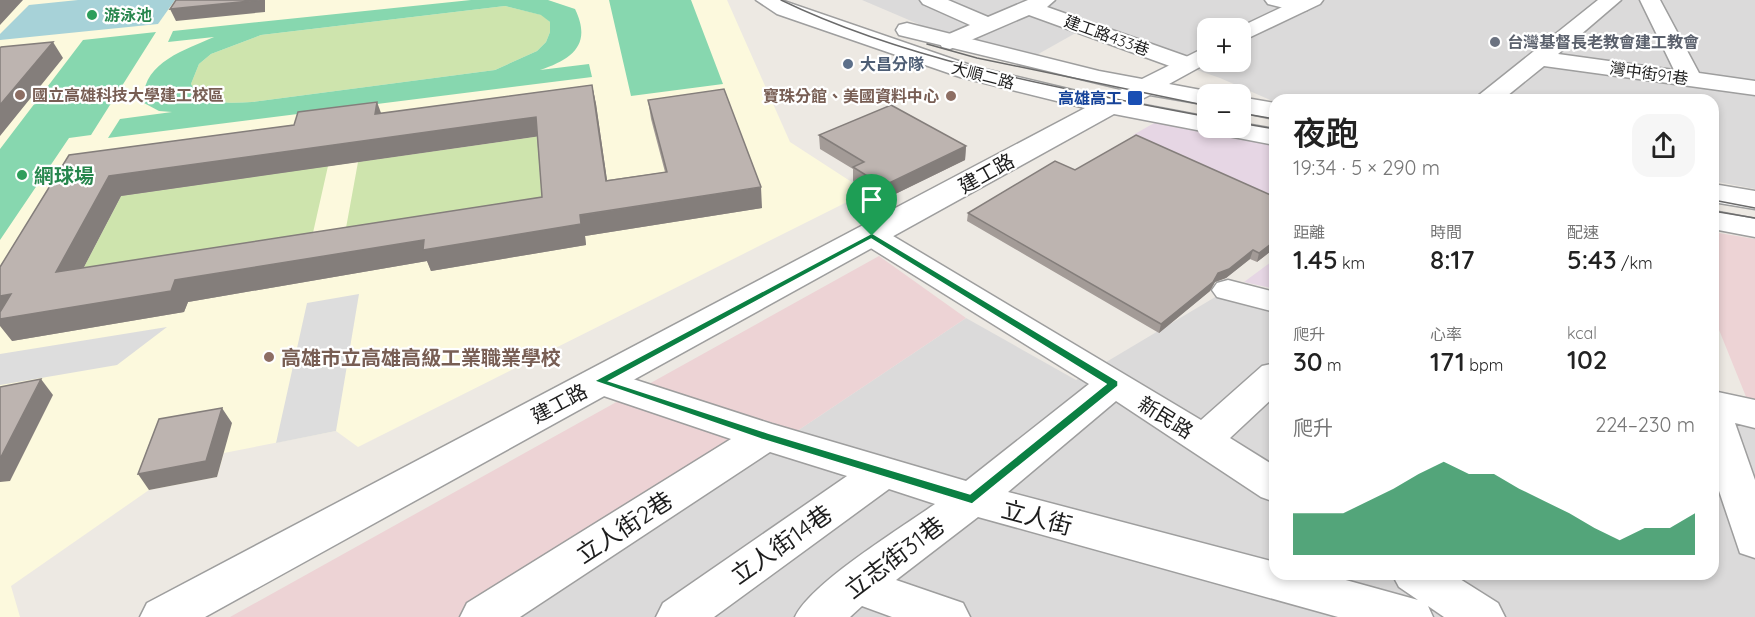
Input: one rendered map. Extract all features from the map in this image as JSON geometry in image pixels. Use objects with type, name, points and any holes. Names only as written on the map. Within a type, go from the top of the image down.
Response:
[{"type":"street","name":"大順二路","points":[[766,0],[784,10],[914,56],[968,72],[1197,123]]},
{"type":"street","name":"大順二路","points":[[814,0],[950,42],[1143,87],[1197,96]]},
{"type":"street","points":[[930,0],[988,25]]},
{"type":"street","points":[[1275,0],[1306,3]]},
{"type":"street","points":[[1496,94],[1543,58],[1611,0]]},
{"type":"street","points":[[1650,0],[1690,79]]},
{"type":"street","points":[[1251,30],[1306,3]]},
{"type":"street","points":[[950,42],[1037,4]]},
{"type":"street","name":"建工路433巷","points":[[1037,4],[1186,64]]},
{"type":"street","name":"建工路","points":[[163,617],[1197,58]]},
{"type":"street","name":"灣中街91巷","points":[[1543,58],[1755,88]]},
{"type":"street","points":[[1251,106],[1269,110]]},
{"type":"street","points":[[1251,133],[1269,136]]},
{"type":"street","points":[[1719,194],[1755,200]]},
{"type":"street","points":[[1719,221],[1755,228]]},
{"type":"street","name":"新民路","points":[[872,236],[1114,383],[1269,482]]},
{"type":"street","points":[[1228,290],[1269,300]]},
{"type":"street","points":[[1203,440],[1269,380]]},
{"type":"street","name":"立人街","points":[[599,381],[765,436],[972,499],[1269,579]]},
{"type":"street","name":"立志街31巷","points":[[818,617],[856,585],[972,499],[1114,383]]},
{"type":"street","points":[[1719,405],[1755,414]]},
{"type":"street","points":[[1719,431],[1755,541]]},
{"type":"street","name":"立人街2巷","points":[[483,617],[765,436]]},
{"type":"street","name":"立人街14巷","points":[[679,617],[883,472]]},
{"type":"street","name":"立人街","points":[[1273,580],[1410,617]]},
{"type":"street","points":[[1423,580],[1482,617]]},
{"type":"street","points":[[856,585],[947,617]]},
{"type":"shaded area","name":"高雄市立高雄高級工業職業學校","points":[[0,0],[727,0],[790,142],[867,192],[358,447],[336,431],[224,453],[217,477],[149,490],[11,586],[20,617],[0,617]]},
{"type":"shaded area","points":[[862,0],[1755,0],[1755,189],[1719,182],[1719,94],[1269,94],[1269,99],[1251,92],[1251,84],[1234,84],[1203,72],[1251,72],[1251,18],[1197,18],[1197,70],[1081,30],[1033,57],[923,26]]},
{"type":"shaded area","points":[[1156,122],[1197,130],[1197,138],[1235,138],[1269,145],[1269,197],[1133,135]]},
{"type":"shaded area","points":[[1719,233],[1755,239],[1755,419],[1719,330]]},
{"type":"shaded area","points":[[879,256],[966,318],[519,617],[230,617]]},
{"type":"shaded area","points":[[1269,263],[1269,288],[1244,282]]},
{"type":"shaded area","points":[[1222,293],[1269,305],[1269,580],[1719,580],[1719,410],[1755,419],[1755,617],[519,617],[966,318],[1076,380]]},
{"type":"shaded area","points":[[359,294],[336,431],[276,443],[307,303]]},
{"type":"shaded area","points":[[167,327],[117,365],[0,385],[0,354]]},
{"type":"green space","points":[[471,0],[548,0],[575,9],[580,21],[580,41],[570,55],[562,61],[540,70],[589,64],[592,77],[108,138],[120,119],[172,112],[159,111],[144,103],[149,78],[157,68],[178,53],[214,37],[168,42],[173,31]],"holes":[[[505,6],[541,15],[550,22],[550,32],[546,42],[537,51],[495,70],[252,102],[226,103],[210,100],[196,91],[191,84],[199,64],[211,54],[261,35]]]},
{"type":"green space","points":[[609,0],[691,0],[723,84],[631,96]]},
{"type":"green space","points":[[505,6],[542,15],[550,22],[550,32],[546,42],[537,51],[495,70],[252,102],[226,103],[210,100],[196,91],[191,84],[199,64],[211,54],[261,35]]},
{"type":"green space","points":[[156,32],[91,135],[69,138],[0,240],[0,149],[83,40]]},
{"type":"green space","points":[[541,136],[547,217],[342,250],[358,162]]},
{"type":"green space","points":[[328,166],[308,255],[70,294],[121,196]]},
{"type":"water","name":"游泳池","points":[[78,0],[175,0],[158,24],[0,40],[0,34],[29,5]]},
{"type":"building","points":[[176,0],[260,0],[170,9]]},
{"type":"building","points":[[53,42],[0,105],[0,48]]},
{"type":"building","points":[[592,85],[606,181],[667,172],[648,100],[724,89],[761,187],[580,215],[581,224],[423,250],[424,240],[175,280],[171,291],[0,319],[0,312],[11,294],[0,296],[0,267],[69,155],[294,125],[298,112],[377,102],[375,114]],"holes":[[[536,117],[542,197],[56,272],[109,176]]]},
{"type":"building","points":[[891,105],[966,146],[883,186],[853,167],[864,162],[819,135]]},
{"type":"building","points":[[1136,135],[1269,194],[1269,246],[1259,253],[1253,250],[1229,269],[1218,273],[1213,282],[1161,324],[968,213],[1055,161],[1075,170]]},
{"type":"building","points":[[41,379],[0,459],[0,387]]},
{"type":"building","points":[[222,408],[206,461],[138,474],[159,419]]},
{"type":"tram line","points":[[781,0],[830,22],[882,41],[990,72],[1197,115]]},
{"type":"tram line","points":[[927,44],[977,58],[1197,104]]},
{"type":"tram line","points":[[1251,115],[1269,118]]},
{"type":"tram line","points":[[1251,125],[1269,128]]},
{"type":"tram line","points":[[1719,201],[1755,208]]},
{"type":"tram line","points":[[1719,212],[1755,218]]},
{"type":"place","name":"游泳池","points":[[92,15]]},
{"type":"place","name":"台灣基督長老教會建工教會","points":[[1495,42]]},
{"type":"place","name":"大昌分隊","points":[[848,64]]},
{"type":"place","name":"國立高雄科技大學建工校區","points":[[20,95]]},
{"type":"place","name":"寶珠分館、美國資料中心","points":[[951,96]]},
{"type":"place","name":"高雄高工","points":[[1135,98]]},
{"type":"place","name":"網球場","points":[[22,175]]},
{"type":"place","name":"高雄市立高雄高級工業職業學校","points":[[269,357]]},
{"type":"route","points":[[872,236],[1114,383],[972,499],[765,436],[599,381],[735,308],[872,236]]}]
